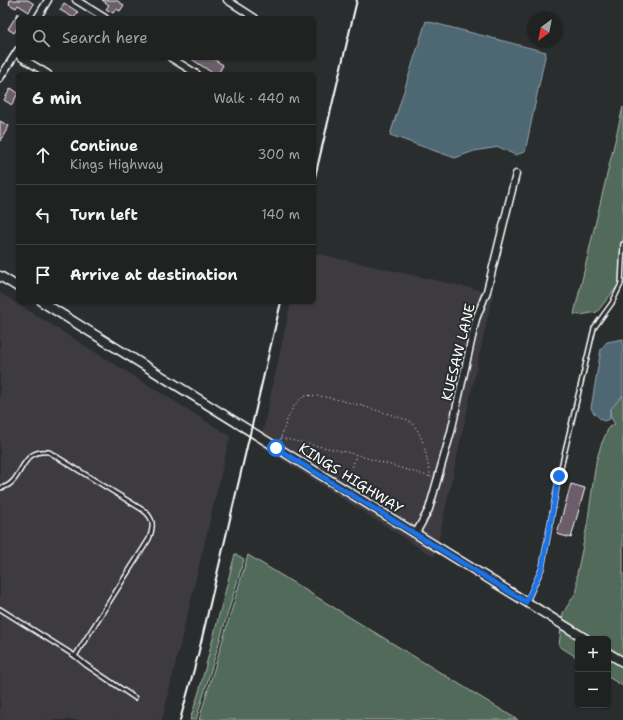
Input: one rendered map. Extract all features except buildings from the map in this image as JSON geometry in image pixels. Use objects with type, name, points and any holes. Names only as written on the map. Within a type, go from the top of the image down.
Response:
[{"type":"street","points":[[38,16],[48,0]]},
{"type":"street","points":[[76,0],[102,16]]},
{"type":"street","points":[[227,0],[252,16]]},
{"type":"street","points":[[0,78],[16,54]]},
{"type":"street","points":[[25,60],[45,72]]},
{"type":"street","points":[[174,60],[194,72]]},
{"type":"street","name":"KUESAW LANE","points":[[416,533],[429,509],[451,432],[476,320],[487,291],[516,174]]},
{"type":"street","points":[[0,276],[16,286]]},
{"type":"street","name":"KINGS HIGHWAY","points":[[45,304],[581,636]]},
{"type":"street","points":[[611,655],[623,662]]},
{"type":"lane","points":[[526,602],[542,568],[559,476],[594,328],[612,303],[621,284],[623,244]]},
{"type":"lane","points":[[0,488],[12,482],[30,456],[38,452],[49,452],[143,510],[152,520],[152,531],[149,539],[75,656]]},
{"type":"lane","points":[[0,609],[75,656],[86,666],[135,698]]},
{"type":"path","points":[[276,448],[292,410],[303,397],[309,394],[332,398],[408,420],[412,423],[421,437],[434,490]]},
{"type":"path","points":[[280,438],[356,455],[431,478]]},
{"type":"path","points":[[345,490],[356,455]]},
{"type":"shaded area","points":[[316,253],[483,291],[473,319],[448,431],[426,508],[415,528],[262,435],[291,304],[316,304]]},
{"type":"shaded area","points":[[490,292],[493,293],[438,542],[420,532],[432,510],[455,433],[479,320]]},
{"type":"shaded area","points":[[0,293],[230,436],[162,720],[0,720]]},
{"type":"shaded area","points":[[260,442],[436,550],[434,557],[259,445]]},
{"type":"green space","points":[[623,107],[623,279],[597,312],[580,315],[574,314]]},
{"type":"green space","points":[[623,395],[623,658],[611,650],[611,636],[588,636],[562,620],[563,613],[577,591],[577,574],[587,526],[596,462],[601,445],[609,427],[615,424],[610,412],[611,408]]},
{"type":"green space","points":[[235,554],[244,559],[196,720],[190,720],[199,692]]},
{"type":"green space","points":[[248,555],[518,720],[199,720]]},
{"type":"green space","points":[[561,628],[575,637],[575,656],[559,646]]},
{"type":"green space","points":[[611,659],[623,667],[623,686],[611,679]]},
{"type":"water","points":[[426,21],[546,52],[525,152],[515,155],[499,147],[474,151],[455,158],[390,135]]},
{"type":"water","points":[[623,339],[623,395],[610,410],[610,419],[603,421],[593,412],[591,408],[601,349],[607,342]]},
{"type":"railway","points":[[316,173],[357,0]]},
{"type":"railway","points":[[180,720],[198,655],[281,304]]},
{"type":"route","points":[[276,448],[526,602],[534,589],[542,568],[559,476]]}]
